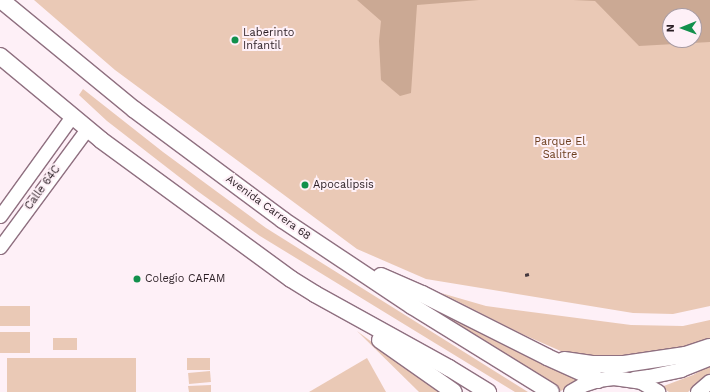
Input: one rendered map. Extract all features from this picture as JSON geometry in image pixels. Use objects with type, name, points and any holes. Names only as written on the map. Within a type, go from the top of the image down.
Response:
[{"type":"main road","name":"Avenida Carrera 68","points":[[1,0],[135,110],[283,220],[339,258],[552,392]]},
{"type":"main road","points":[[0,56],[88,129],[291,279],[315,294],[449,368],[488,392]]},
{"type":"main road","points":[[339,258],[422,294],[547,357],[598,380]]},
{"type":"main road","points":[[315,294],[454,392]]},
{"type":"main road","points":[[547,357],[594,364],[624,364],[685,355],[710,347]]},
{"type":"main road","points":[[571,392],[583,385],[598,380],[649,377],[681,370],[710,358]]},
{"type":"main road","points":[[629,379],[641,382],[658,392]]},
{"type":"main road","points":[[698,392],[710,382]]},
{"type":"street","name":"Calle 64C","points":[[0,216],[72,116]]},
{"type":"street","name":"Calle 64C","points":[[0,247],[88,129]]},
{"type":"green space","name":"Parque El Salitre","points":[[34,0],[710,0],[710,306],[673,314],[633,313],[426,279],[357,249],[115,70]]},
{"type":"green space","points":[[83,89],[163,152],[266,228],[528,392],[515,392],[260,236],[196,190],[107,121],[79,95]]},
{"type":"green space","points":[[399,291],[452,318],[578,379],[561,391]]},
{"type":"green space","points":[[441,293],[486,306],[631,325],[683,326],[710,320],[710,339],[700,344],[648,357],[572,356],[522,334]]},
{"type":"green space","points":[[0,306],[30,306],[30,326],[0,326]]},
{"type":"green space","points":[[357,331],[423,380],[439,392],[419,392]]},
{"type":"green space","points":[[0,332],[30,332],[30,353],[0,353]]},
{"type":"green space","points":[[53,338],[77,338],[77,350],[53,350]]},
{"type":"green space","points":[[7,358],[136,358],[136,392],[7,392]]},
{"type":"green space","points":[[187,358],[210,358],[210,370],[187,370]]},
{"type":"green space","points":[[367,358],[386,392],[309,392]]},
{"type":"green space","points":[[710,365],[710,373],[688,392],[669,392],[661,387],[693,375]]},
{"type":"green space","points":[[210,371],[211,382],[189,384],[188,373]]},
{"type":"green space","points":[[211,385],[211,392],[189,392],[188,386]]},
{"type":"shaded area","points":[[357,0],[479,0],[417,5],[411,93],[400,96],[381,80],[379,41],[381,21]]},
{"type":"shaded area","points":[[573,0],[710,0],[710,42],[702,42],[702,8],[662,8],[662,45],[639,46],[595,1]]},
{"type":"railway","points":[[525,275],[529,274]]},
{"type":"place","name":"Laberinto Infantil","points":[[235,40]]},
{"type":"place","name":"Apocalipsis","points":[[305,185]]},
{"type":"place","name":"Colegio CAFAM","points":[[137,279]]}]
